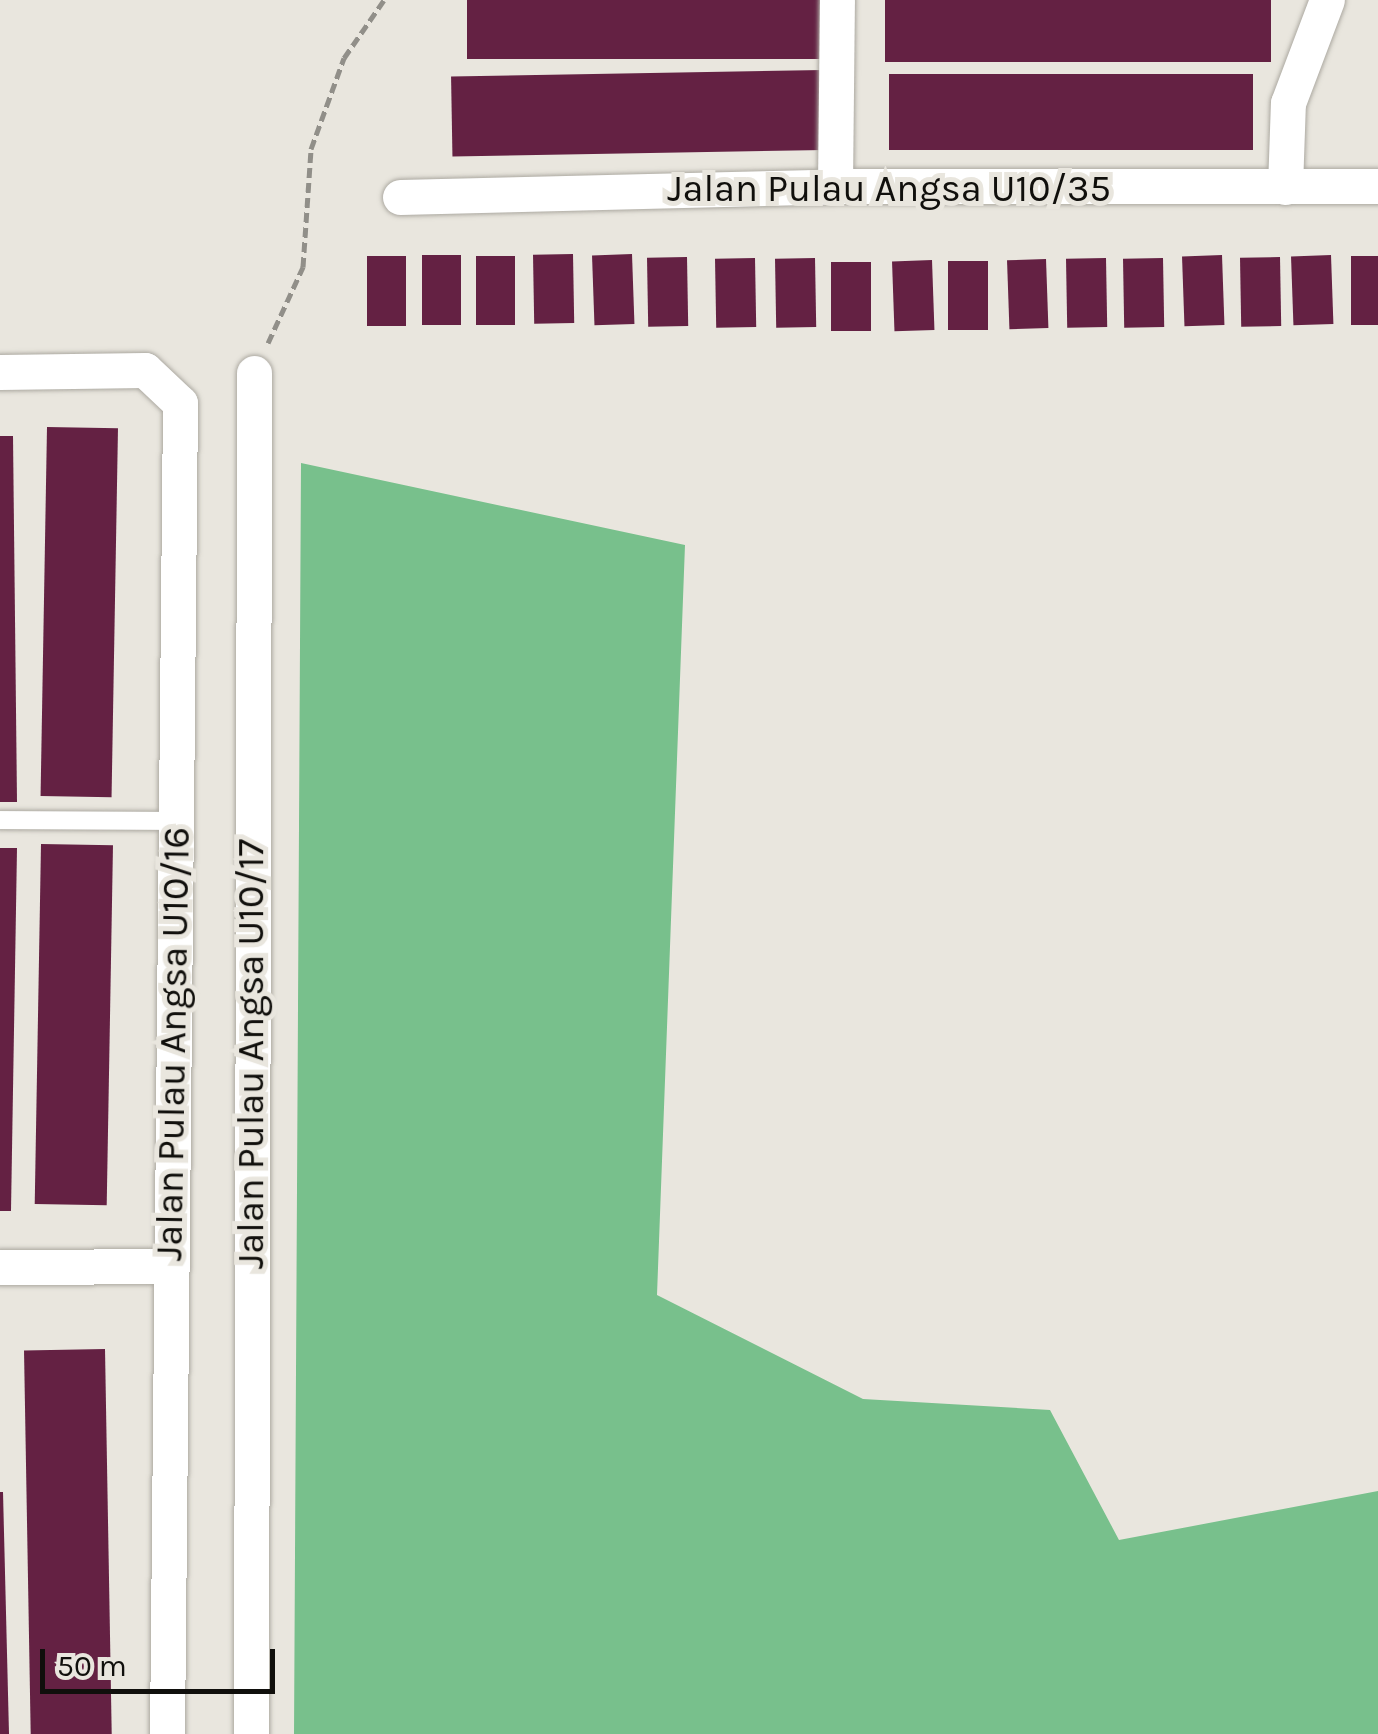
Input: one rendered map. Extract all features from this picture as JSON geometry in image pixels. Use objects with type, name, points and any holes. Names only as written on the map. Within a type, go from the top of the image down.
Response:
[{"type":"street","points":[[835,186],[837,0]]},
{"type":"street","points":[[1286,188],[1288,103],[1328,0]]},
{"type":"street","name":"Jalan Pulau Angsa U10/35","points":[[400,197],[835,186],[1378,186]]},
{"type":"street","name":"Jalan Pulau Angsa U10/16","points":[[0,372],[145,370],[180,403],[167,1734]]},
{"type":"street","name":"Jalan Pulau Angsa U10/17","points":[[251,1734],[254,373]]},
{"type":"street","points":[[0,1267],[172,1266]]},
{"type":"lane","points":[[0,820],[176,821]]},
{"type":"path","points":[[254,373],[303,267],[311,149],[344,58],[384,0]]},
{"type":"green space","points":[[301,463],[685,545],[657,1295],[863,1399],[1050,1410],[1119,1540],[1378,1491],[1378,1734],[294,1734]]},
{"type":"building","points":[[467,0],[823,0],[823,59],[467,59]]},
{"type":"building","points":[[885,0],[1271,0],[1271,62],[885,62]]},
{"type":"building","points":[[823,70],[824,150],[452,156],[451,76]]},
{"type":"building","points":[[889,74],[1253,74],[1253,150],[889,150]]},
{"type":"building","points":[[573,254],[574,323],[534,324],[533,255]]},
{"type":"building","points":[[632,254],[634,324],[594,325],[592,255]]},
{"type":"building","points":[[422,255],[461,255],[461,325],[422,325]]},
{"type":"building","points":[[1222,255],[1224,325],[1184,326],[1182,256]]},
{"type":"building","points":[[1331,255],[1333,324],[1293,325],[1291,256]]},
{"type":"building","points":[[367,256],[406,256],[406,326],[367,326]]},
{"type":"building","points":[[476,256],[515,256],[515,325],[476,325]]},
{"type":"building","points":[[1351,256],[1378,256],[1378,325],[1351,325]]},
{"type":"building","points":[[687,257],[688,326],[648,327],[647,258]]},
{"type":"building","points":[[1280,257],[1281,326],[1241,327],[1240,258]]},
{"type":"building","points":[[755,258],[756,327],[716,328],[715,259]]},
{"type":"building","points":[[815,258],[816,327],[776,328],[775,259]]},
{"type":"building","points":[[1106,258],[1107,327],[1067,328],[1066,259]]},
{"type":"building","points":[[1163,258],[1164,327],[1124,328],[1123,259]]},
{"type":"building","points":[[1046,259],[1048,328],[1009,329],[1007,260]]},
{"type":"building","points":[[932,260],[934,330],[894,331],[892,261]]},
{"type":"building","points":[[948,261],[988,261],[988,330],[948,330]]},
{"type":"building","points":[[831,262],[871,262],[871,331],[831,331]]},
{"type":"building","points":[[47,427],[118,428],[112,797],[41,796]]},
{"type":"building","points":[[0,436],[13,436],[17,802],[0,802]]},
{"type":"building","points":[[41,844],[113,845],[107,1205],[35,1204]]},
{"type":"building","points":[[0,848],[17,848],[11,1211],[0,1211]]},
{"type":"building","points":[[105,1349],[112,1734],[31,1734],[24,1350]]},
{"type":"building","points":[[3,1492],[9,1734],[0,1734]]}]
